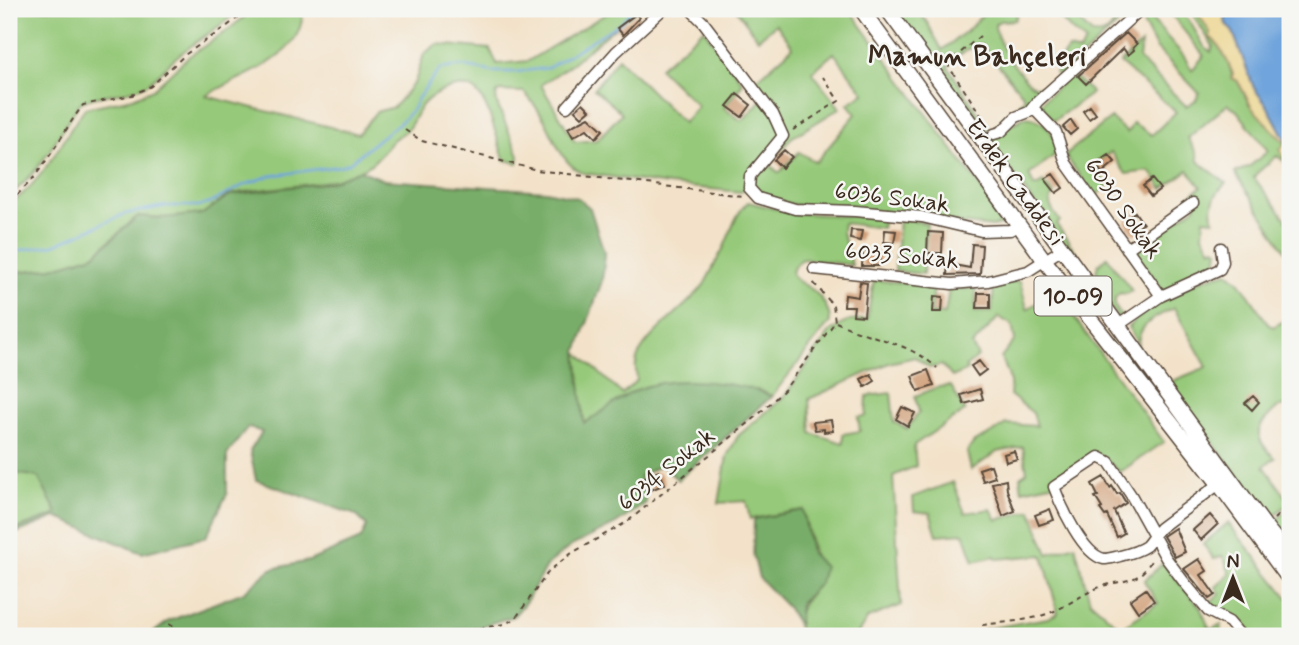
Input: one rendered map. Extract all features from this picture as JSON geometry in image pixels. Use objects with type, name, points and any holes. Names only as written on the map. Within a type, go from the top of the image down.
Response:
[{"type":"main road","name":"Erdek Caddesi","points":[[861,9],[1045,261],[1219,484],[1290,580]]},
{"type":"main road","name":"Erdek Caddesi","points":[[887,9],[1290,557]]},
{"type":"lane","points":[[567,107],[616,52],[663,9]]},
{"type":"lane","points":[[690,9],[704,23],[773,114],[783,136],[750,176],[749,188],[758,198]]},
{"type":"lane","points":[[994,134],[1001,132],[1012,120],[1034,109],[1038,101],[1141,9]]},
{"type":"lane","name":"6030 Sokak","points":[[1034,109],[1056,132],[1064,158],[1161,296]]},
{"type":"lane","name":"6036 Sokak","points":[[758,198],[794,209],[922,217],[981,231],[1010,230],[1020,226]]},
{"type":"lane","points":[[1127,250],[1193,203]]},
{"type":"lane","name":"6033 Sokak","points":[[814,269],[952,284],[988,281],[1028,271],[1063,248]]},
{"type":"lane","points":[[1120,324],[1161,296],[1220,269],[1223,262],[1221,248]]},
{"type":"lane","points":[[1219,484],[1160,528],[1153,535],[1147,545],[1130,554],[1106,559],[1098,557],[1087,548],[1069,520],[1054,487],[1099,457],[1109,463],[1131,495],[1153,535],[1166,558],[1204,607],[1229,622],[1241,636]]},
{"type":"path","points":[[9,201],[43,167],[68,124],[83,105],[132,95],[151,86],[186,54],[249,9]]},
{"type":"path","points":[[980,36],[953,58],[949,66],[994,134]]},
{"type":"path","points":[[783,136],[839,101],[823,77]]},
{"type":"path","points":[[405,130],[422,141],[537,170],[758,198]]},
{"type":"path","points":[[814,269],[809,276],[833,305],[835,322],[909,348],[937,368]]},
{"type":"path","name":"6034 Sokak","points":[[440,636],[515,619],[549,571],[572,552],[627,522],[756,417],[785,388],[835,322]]},
{"type":"path","points":[[1264,525],[1290,503]]},
{"type":"path","points":[[982,625],[1048,614],[1094,589],[1119,581],[1132,581],[1142,575],[1153,557]]},
{"type":"path","points":[[169,624],[188,636]]},
{"type":"green space","points":[[9,9],[235,9],[236,13],[175,58],[147,84],[80,103],[32,175],[9,196]]},
{"type":"green space","points":[[254,9],[303,9],[300,27],[282,54],[252,73],[206,96],[358,134],[376,112],[394,107],[415,82],[424,54],[437,44],[490,49],[497,64],[528,61],[614,9],[637,9],[571,64],[541,85],[575,142],[597,140],[622,113],[594,89],[618,58],[683,123],[698,106],[659,68],[704,29],[743,83],[724,108],[742,121],[765,96],[755,81],[793,47],[776,24],[758,39],[736,9],[849,9],[1007,223],[993,227],[796,205],[764,197],[754,189],[753,181],[741,192],[583,173],[569,164],[544,119],[524,92],[499,91],[496,95],[497,104],[519,155],[518,163],[505,160],[491,118],[481,98],[475,91],[462,86],[432,96],[407,130],[394,139],[372,163],[352,174],[319,183],[233,194],[195,216],[138,216],[94,255],[52,268],[18,272],[9,280],[9,205],[33,184],[85,108],[133,98],[153,89],[188,57]],"holes":[[[834,53],[864,93],[848,104],[856,114],[816,162],[799,152],[779,173],[770,165],[791,138],[840,108],[812,72]]]},
{"type":"green space","points":[[892,9],[916,9],[927,22],[942,50],[968,30],[988,9],[1019,9],[1015,20],[995,24],[1003,48],[1022,75],[1034,86],[1039,87],[1055,81],[1030,106],[1018,111],[1015,108],[1024,100],[1024,96],[981,44],[976,44],[950,61],[948,67],[992,135],[1025,117],[1038,120],[1052,133],[1060,151],[1029,175],[1034,186],[1043,182],[1054,194],[1050,205],[1060,221],[1057,225],[1097,282],[1101,279],[1096,272],[1098,265],[1107,257],[1132,291],[1127,294],[1120,293],[1115,298],[1115,306],[1123,319],[1120,321]]},
{"type":"green space","points":[[1052,9],[1067,9],[1092,34],[1096,34],[1107,32],[1112,27],[1115,19],[1109,9],[1118,9],[1123,14],[1135,9],[1060,76],[1055,73],[1068,49],[1079,52],[1086,42]]},
{"type":"green space","points":[[1167,9],[1179,9],[1189,20],[1205,48],[1211,52],[1213,46],[1189,9],[1195,9],[1249,104],[1285,143],[1280,150],[1288,162],[1290,181],[1285,162],[1277,156],[1254,178],[1289,223],[1290,258],[1235,173],[1250,166],[1268,151],[1237,111],[1228,104],[1188,138],[1198,161],[1226,183],[1214,200],[1214,220],[1204,219],[1203,235],[1211,249],[1215,247],[1218,250],[1216,265],[1163,292],[1133,251],[1196,206],[1189,196],[1201,187],[1188,170],[1163,189],[1150,171],[1126,174],[1111,152],[1094,164],[1108,185],[1095,197],[1065,155],[1111,118],[1127,133],[1133,123],[1152,135],[1176,112],[1120,63],[1141,44],[1139,59],[1186,106],[1196,100],[1199,93],[1156,48],[1141,19],[1145,13],[1148,15],[1183,55],[1192,70],[1204,56]]},
{"type":"green space","points":[[1071,74],[1092,93],[1053,121],[1040,104]]},
{"type":"green space","points":[[360,170],[384,180],[546,191],[578,198],[590,208],[605,255],[602,281],[577,352],[584,423],[632,392],[653,384],[706,382],[742,387],[772,396],[678,480],[661,465],[640,477],[646,503],[616,524],[571,546],[547,565],[527,600],[514,616],[479,627],[415,636],[149,636],[169,621],[244,592],[271,569],[309,561],[361,539],[367,526],[356,515],[256,480],[250,451],[262,432],[248,427],[227,455],[227,494],[206,537],[142,553],[56,517],[9,536],[9,532],[57,513],[38,477],[9,472],[9,280],[18,272],[52,268],[94,255],[138,216],[162,218],[202,214],[230,195],[330,182]]},
{"type":"green space","points":[[748,202],[793,213],[884,218],[882,228],[843,223],[842,232],[852,265],[804,259],[794,266],[793,276],[821,298],[830,322],[772,396],[758,390],[639,389],[584,424],[577,352],[622,394],[637,380],[636,364],[646,343],[705,283],[736,218]]},
{"type":"green space","points":[[899,219],[927,223],[923,274],[895,271]]},
{"type":"green space","points":[[1228,272],[1240,282],[1269,325],[1273,327],[1290,318],[1290,406],[1278,407],[1264,421],[1259,432],[1262,444],[1275,458],[1264,466],[1287,498],[1290,496],[1290,502],[1270,519],[1199,426],[1170,382],[1207,367],[1174,308],[1145,325],[1138,344],[1128,327],[1174,293],[1201,280]]},
{"type":"green space","points":[[874,280],[934,286],[931,313],[945,314],[949,289],[976,288],[975,312],[992,312],[994,283],[1020,281],[1027,309],[1056,292],[1164,442],[1120,472],[1099,454],[1051,484],[1022,490],[1020,477],[1027,472],[1023,447],[997,452],[971,470],[967,452],[974,442],[1006,424],[1037,426],[1033,413],[1010,395],[1010,380],[1001,358],[1015,340],[1012,325],[999,317],[972,345],[978,357],[965,367],[968,370],[952,377],[942,365],[930,368],[915,357],[889,363],[809,399],[811,433],[843,443],[843,434],[860,431],[858,417],[866,416],[867,396],[891,393],[894,422],[907,429],[919,412],[915,396],[938,387],[951,386],[965,411],[914,445],[916,466],[893,476],[901,605],[868,618],[856,636],[800,636],[799,619],[802,606],[820,582],[803,510],[750,519],[746,501],[719,503],[727,456],[738,436],[784,397],[830,332],[847,321],[867,319]]},
{"type":"green space","points":[[9,472],[38,476],[57,513],[9,532]]},
{"type":"green space","points":[[953,482],[965,513],[991,509],[997,520],[1031,510],[1048,554],[1075,545],[1090,601],[1121,628],[1158,603],[1144,581],[1163,563],[1200,607],[1210,630],[1222,624],[1219,636],[987,636],[985,629],[1048,618],[1058,613],[1043,555],[997,559],[995,556],[974,561],[964,533],[937,535],[930,513],[914,511],[913,497]]},
{"type":"green space","points":[[1290,506],[1290,549],[1273,524]]},
{"type":"green space","points":[[803,510],[811,553],[824,567],[820,582],[800,604],[798,626],[788,608],[759,578],[753,554],[754,519]]},
{"type":"green space","points":[[1228,523],[1290,600],[1290,636],[1249,636],[1228,610],[1207,605],[1220,594],[1216,587],[1230,574],[1223,556],[1214,559],[1203,544]]},
{"type":"sand","points":[[1195,9],[1219,9],[1224,12],[1226,24],[1233,32],[1254,88],[1268,107],[1290,148],[1290,170],[1280,150],[1285,143],[1252,108],[1238,81],[1231,78],[1233,74],[1226,59]]},
{"type":"water","points":[[1219,9],[1290,9],[1290,148],[1268,107],[1254,88],[1233,32],[1226,24],[1224,12]]},
{"type":"building","points":[[636,14],[639,18],[623,35],[617,28]]},
{"type":"building","points":[[1126,33],[1137,44],[1134,50],[1128,55],[1123,48],[1086,84],[1078,76]]},
{"type":"building","points":[[737,94],[751,105],[742,117],[727,106]]},
{"type":"building","points":[[583,103],[590,110],[582,117],[575,110]]},
{"type":"building","points":[[1090,106],[1096,114],[1089,119],[1083,111]]},
{"type":"building","points":[[589,117],[603,130],[596,138],[587,129],[573,137],[568,128]]},
{"type":"building","points":[[1071,120],[1077,129],[1070,135],[1063,127]]},
{"type":"building","points":[[784,150],[792,157],[782,168],[774,160]]},
{"type":"building","points":[[1109,155],[1115,162],[1102,173],[1096,164]]},
{"type":"building","points":[[1053,174],[1063,188],[1056,193],[1045,179]]},
{"type":"building","points":[[1152,179],[1160,189],[1151,196],[1143,186]]},
{"type":"building","points":[[1135,212],[1143,224],[1140,226],[1142,229],[1134,235],[1125,222],[1126,218]]},
{"type":"building","points":[[851,230],[862,231],[860,241],[850,239]]},
{"type":"building","points":[[885,230],[896,231],[894,243],[884,242]]},
{"type":"building","points":[[928,232],[943,233],[942,253],[927,253]]},
{"type":"building","points":[[972,244],[982,245],[980,274],[947,275],[948,264],[970,268]]},
{"type":"building","points":[[863,251],[881,254],[879,266],[862,266]]},
{"type":"building","points":[[860,282],[867,283],[864,316],[853,315],[854,306],[844,306],[845,295],[858,297]]},
{"type":"building","points":[[978,293],[990,293],[990,308],[977,308]]},
{"type":"building","points":[[934,296],[943,297],[942,312],[933,312]]},
{"type":"building","points":[[979,361],[986,370],[978,376],[971,366]]},
{"type":"building","points":[[928,370],[934,386],[918,391],[912,376]]},
{"type":"building","points":[[871,374],[875,381],[865,387],[861,379]]},
{"type":"building","points":[[980,389],[983,399],[964,404],[961,395]]},
{"type":"building","points":[[1253,396],[1259,402],[1252,410],[1245,403]]},
{"type":"building","points":[[902,407],[915,413],[908,426],[896,419]]},
{"type":"building","points":[[831,420],[833,431],[815,430],[813,422]]},
{"type":"building","points":[[1014,451],[1017,459],[1006,462],[1004,454]]},
{"type":"building","points":[[991,465],[995,477],[983,481],[979,469]]},
{"type":"building","points":[[659,471],[665,484],[651,490],[645,477]]},
{"type":"building","points":[[1104,477],[1110,488],[1112,486],[1117,494],[1120,493],[1126,503],[1114,511],[1124,533],[1117,537],[1107,515],[1100,509],[1102,508],[1095,497],[1098,496],[1092,484]]},
{"type":"building","points":[[1006,480],[1015,511],[1003,516],[992,483]]},
{"type":"building","points":[[1050,509],[1054,520],[1039,525],[1035,515]]},
{"type":"building","points":[[1210,515],[1218,524],[1201,540],[1193,530]]},
{"type":"building","points":[[1175,528],[1185,552],[1175,557],[1163,536]]},
{"type":"building","points":[[1199,559],[1207,571],[1201,575],[1215,595],[1209,599],[1184,569]]},
{"type":"building","points":[[1146,589],[1154,601],[1138,612],[1130,600]]},
{"type":"waterway","points":[[9,252],[54,245],[125,214],[166,206],[208,204],[242,186],[269,176],[349,163],[404,119],[440,69],[462,66],[493,72],[516,72],[548,68],[620,23],[633,9]]},
{"type":"district","name":"Mamun Bahçeleri","points":[[977,55]]}]
